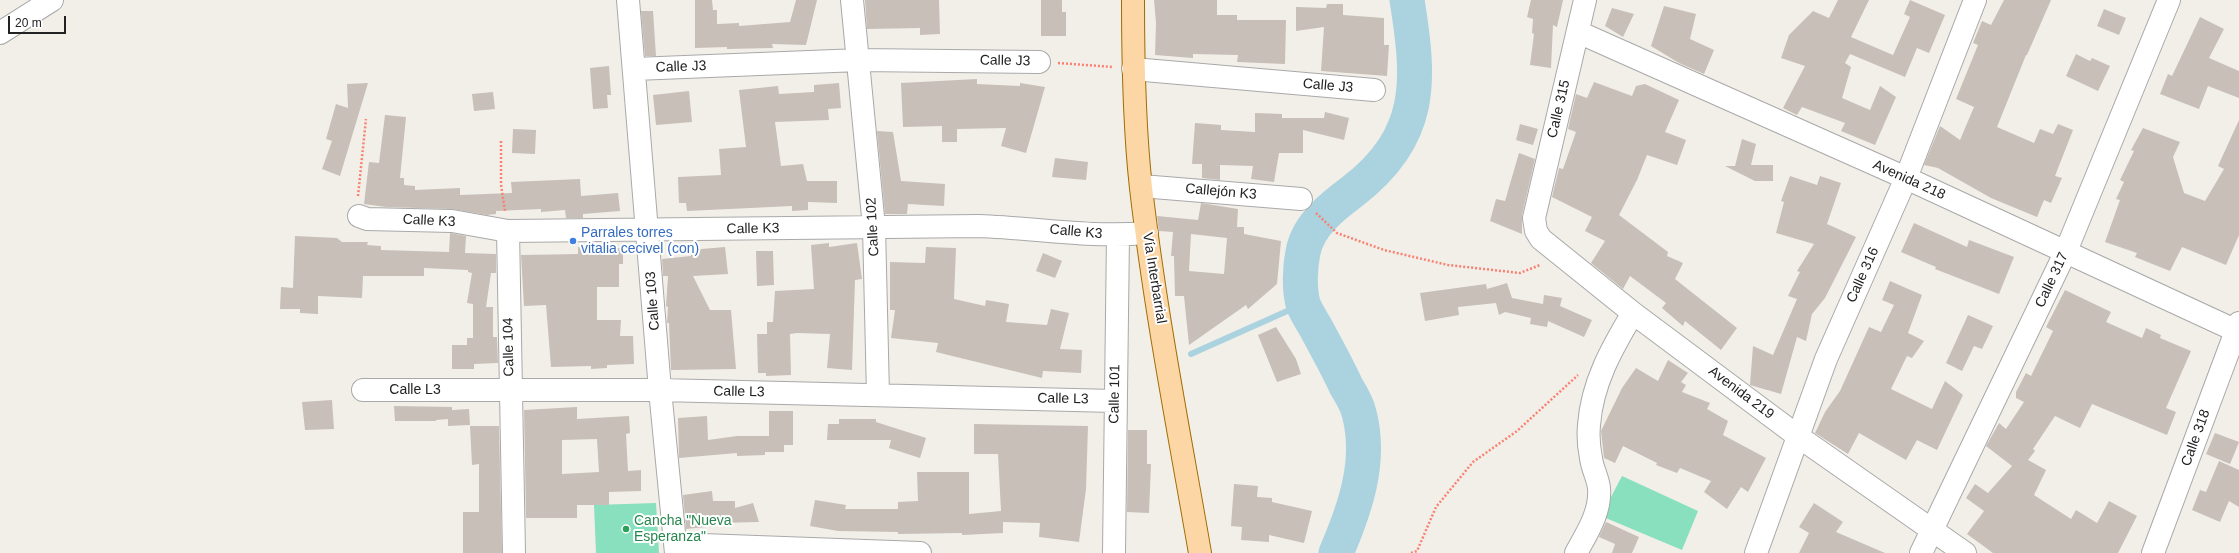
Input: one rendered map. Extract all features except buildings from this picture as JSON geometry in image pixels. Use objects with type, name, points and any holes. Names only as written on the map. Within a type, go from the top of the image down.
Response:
[{"type":"main road","name":"Vía Interbarrial","points":[[1133,0],[1133,69],[1141,186],[1147,233],[1200,553]]},
{"type":"street","points":[[0,33],[52,0]]},
{"type":"street","name":"Calle 103","points":[[628,0],[635,69],[660,390],[676,548]]},
{"type":"street","name":"Calle 102","points":[[852,0],[874,227],[878,395]]},
{"type":"street","name":"Calle 315","points":[[1534,218],[1585,0]]},
{"type":"street","name":"Calle 316","points":[[1756,553],[1826,359],[1906,178],[1975,0]]},
{"type":"street","name":"Calle 317","points":[[1921,553],[2066,251],[2169,0]]},
{"type":"street","name":"Avenida 218","points":[[1578,32],[1906,178],[2238,329]]},
{"type":"street","name":"Calle J3","points":[[635,69],[859,60],[1039,62]]},
{"type":"street","name":"Calle J3","points":[[1133,69],[1374,90]]},
{"type":"street","name":"Callejón K3","points":[[1141,186],[1301,198]]},
{"type":"street","name":"Calle K3","points":[[360,216],[367,219],[452,221],[508,231],[874,227],[1025,228],[1118,235],[1147,233]]},
{"type":"street","name":"Avenida 219","points":[[1534,218],[1536,230],[1541,239],[1634,313],[1799,437],[1965,553]]},
{"type":"street","name":"Calle 104","points":[[508,231],[514,553]]},
{"type":"street","name":"Calle 101","points":[[1114,553],[1118,235]]},
{"type":"street","points":[[1576,553],[1592,522],[1599,502],[1599,486],[1591,459],[1588,426],[1592,398],[1602,371],[1616,342],[1634,313]]},
{"type":"street","name":"Calle 318","points":[[2153,553],[2238,329]]},
{"type":"street","name":"Calle L3","points":[[363,390],[660,390],[1115,401]]},
{"type":"street","points":[[676,548],[920,553]]},
{"type":"path","name":"Calle J3","points":[[1039,62],[1133,69]]},
{"type":"path","points":[[360,216],[357,210],[366,119]]},
{"type":"path","points":[[501,141],[501,185],[508,231]]},
{"type":"path","points":[[1301,198],[1337,233],[1384,250],[1448,265],[1520,274],[1561,256]]},
{"type":"path","points":[[1411,553],[1417,551],[1436,507],[1473,462],[1517,431],[1577,376],[1602,371]]},
{"type":"green space","points":[[1622,476],[1698,511],[1682,550],[1601,516]]},
{"type":"green space","name":"Cancha \"Nueva Esperanza\"","points":[[656,503],[659,553],[596,553],[594,505]]},
{"type":"waterway","points":[[1336,553],[1360,484],[1364,449],[1363,431],[1359,413],[1352,396],[1303,304],[1300,284],[1302,258],[1310,233],[1322,217],[1376,170],[1393,149],[1405,128],[1412,105],[1414,82],[1414,56],[1407,0]]},
{"type":"waterway","points":[[1191,354],[1303,304]]},
{"type":"place","name":"Parrales torres vitalia cecivel (con)","points":[[573,241]]},
{"type":"place","name":"Cancha \"Nueva Esperanza\"","points":[[626,529]]}]
